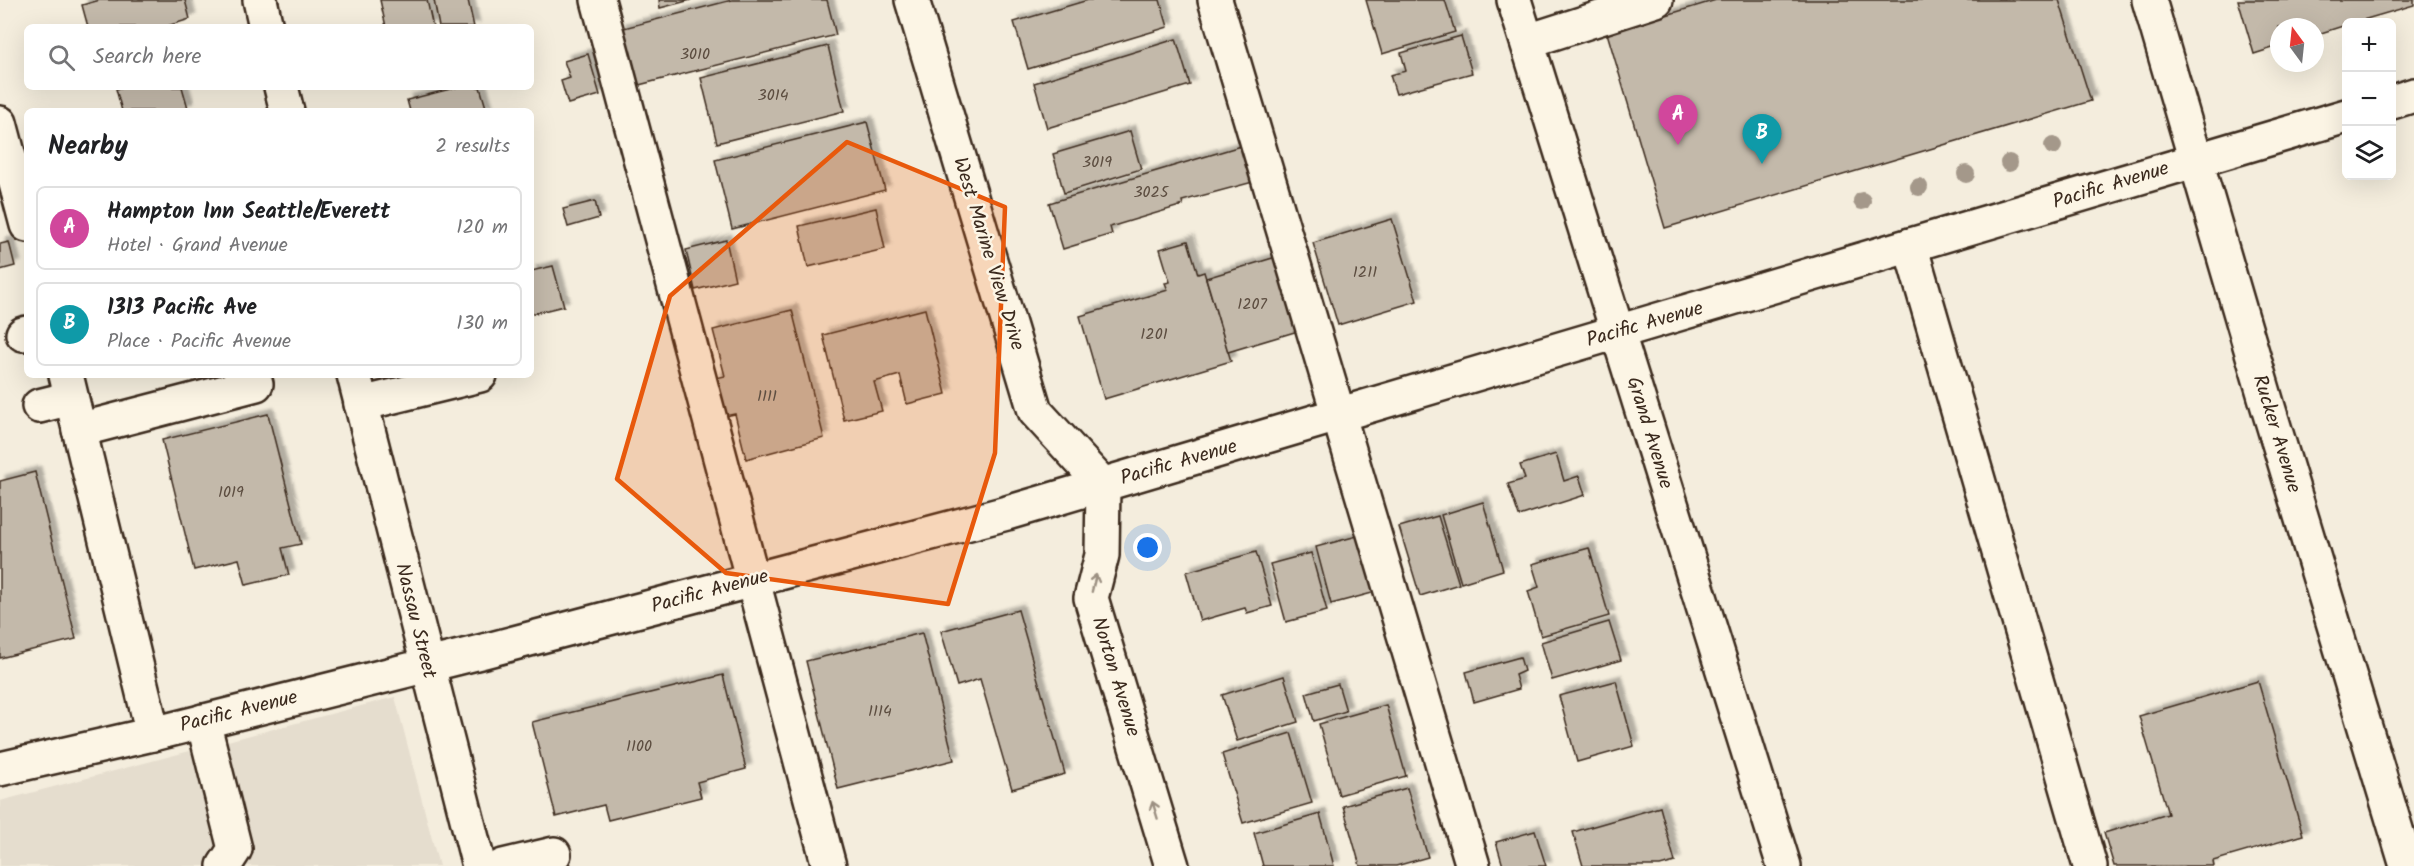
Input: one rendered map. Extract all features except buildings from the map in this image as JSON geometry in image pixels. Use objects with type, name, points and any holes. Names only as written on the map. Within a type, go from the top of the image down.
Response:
[{"type":"street","points":[[260,0],[265,24]]},
{"type":"street","points":[[598,0],[755,581],[829,866]]},
{"type":"street","name":"West Marine View Drive","points":[[912,0],[1035,411],[1103,485]]},
{"type":"street","points":[[1215,0],[1473,866]]},
{"type":"street","name":"Grand Avenue","points":[[1514,0],[1784,866]]},
{"type":"street","points":[[1528,41],[1656,0]]},
{"type":"street","name":"Rucker Avenue","points":[[2149,0],[2268,407],[2407,866]]},
{"type":"street","points":[[282,90],[286,108]]},
{"type":"street","points":[[2396,100],[2414,95]]},
{"type":"street","name":"Pacific Avenue","points":[[0,769],[153,734],[755,581],[1103,485],[2342,117]]},
{"type":"street","points":[[0,123],[24,214]]},
{"type":"street","points":[[1910,245],[2090,866]]},
{"type":"street","points":[[357,389],[454,378]]},
{"type":"street","points":[[79,430],[256,384]]},
{"type":"street","points":[[39,406],[69,387],[153,734]]},
{"type":"street","name":"Nassau Street","points":[[357,389],[479,866]]},
{"type":"street","name":"Norton Avenue","points":[[1103,485],[1102,555],[1091,598],[1172,866]]},
{"type":"street","points":[[203,721],[229,857]]},
{"type":"street","points":[[503,866],[554,854]]},
{"type":"highlighted area","points":[[847,142],[1005,207],[995,453],[948,604],[726,573],[617,479],[670,296]]},
{"type":"shaded area","points":[[395,697],[439,866],[0,866],[0,801]]},
{"type":"place","name":"Hampton Inn Seattle/Everett","points":[[1678,145]]},
{"type":"place","name":"1313 Pacific Ave","points":[[1762,164]]}]
